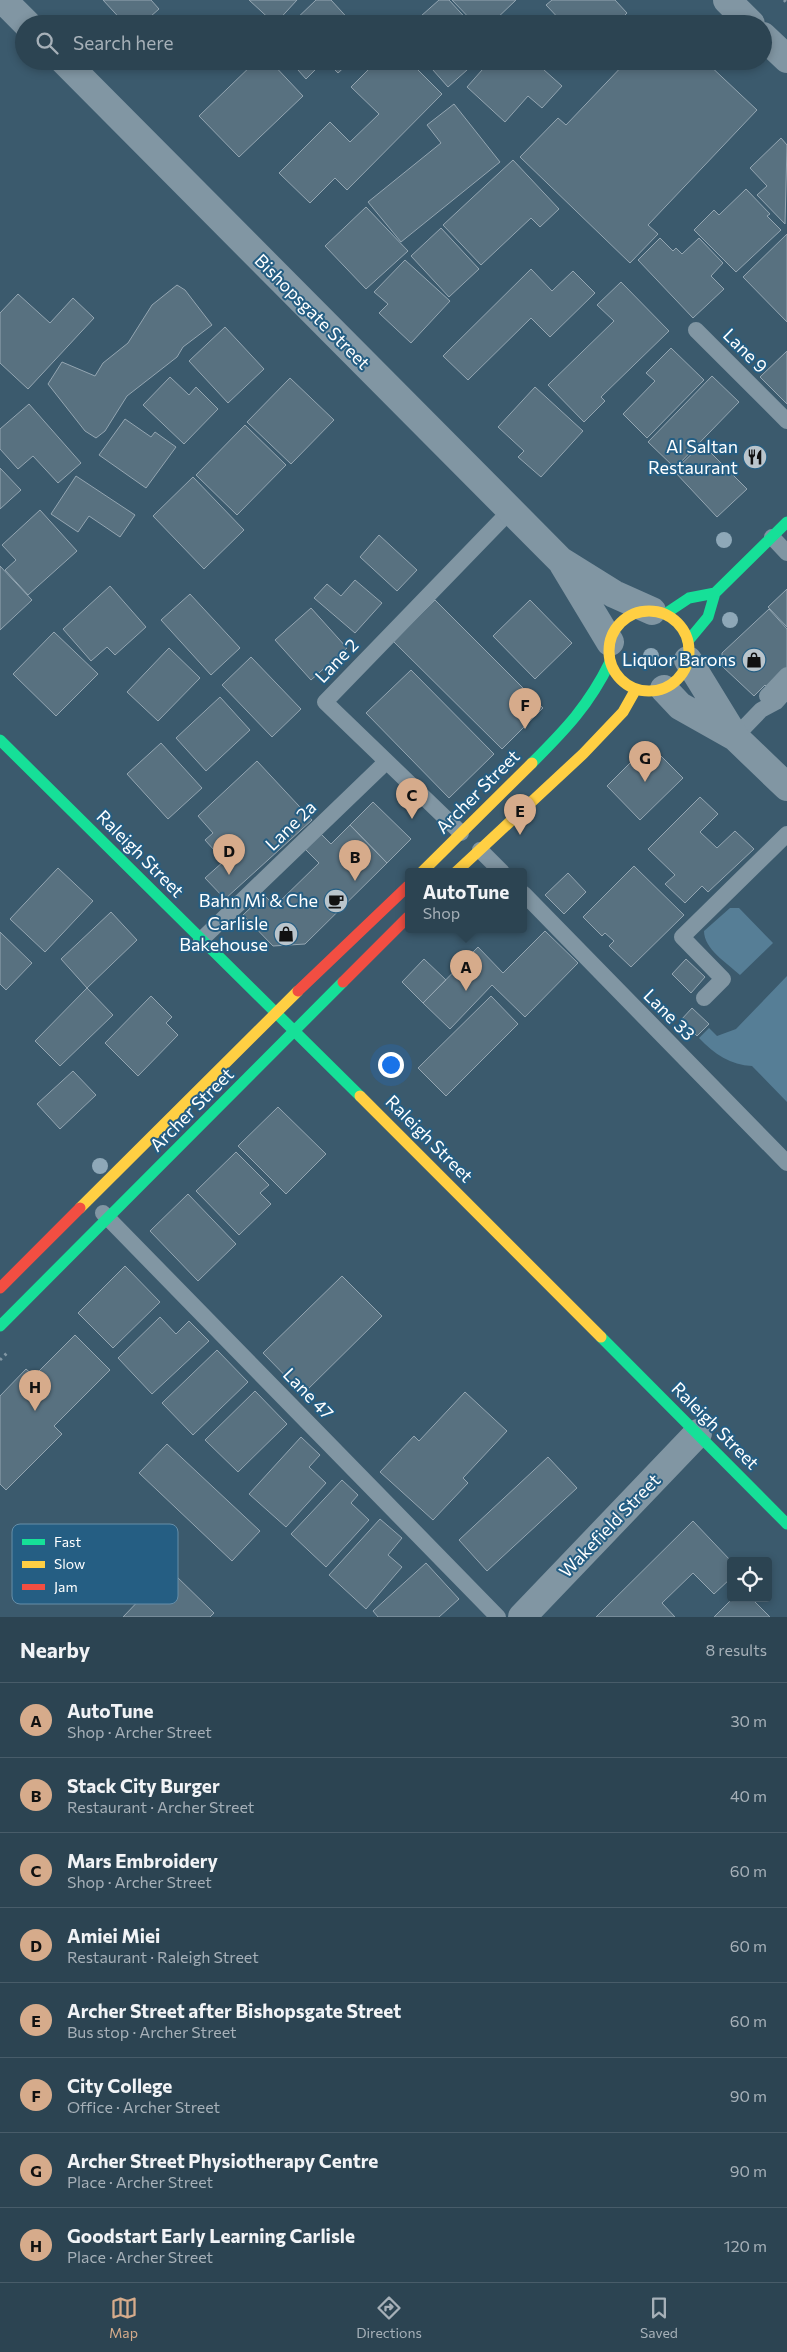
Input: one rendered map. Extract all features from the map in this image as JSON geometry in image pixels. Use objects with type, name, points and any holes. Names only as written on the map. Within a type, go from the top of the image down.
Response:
[{"type":"main road","points":[[715,593],[690,598],[658,613],[633,614],[618,625],[610,652],[619,677],[636,689],[650,691],[664,689],[674,683],[683,672],[688,651],[708,617],[715,593],[787,522]]},
{"type":"main road","points":[[658,613],[682,629],[688,651]]},
{"type":"main road","name":"Archer Street","points":[[426,868],[574,721],[598,687],[610,652]]},
{"type":"main road","points":[[460,868],[583,754],[623,712],[636,689]]},
{"type":"main road","name":"Raleigh Street","points":[[0,740],[296,1032],[787,1524]]},
{"type":"main road","name":"Archer Street","points":[[0,1288],[275,1012],[359,935],[405,889]]},
{"type":"main road","name":"Archer Street","points":[[0,1326],[296,1032],[405,920]]},
{"type":"street","points":[[3,0],[18,15]]},
{"type":"street","points":[[727,0],[742,15]]},
{"type":"street","points":[[772,45],[787,59]]},
{"type":"street","name":"Bishopsgate Street","points":[[73,70],[561,561],[614,594],[658,613]]},
{"type":"street","name":"Bishopsgate Street","points":[[561,561],[610,652]]},
{"type":"street","points":[[688,651],[735,736]]},
{"type":"street","points":[[664,689],[680,706],[735,736],[787,787]]},
{"type":"street","name":"Wakefield Street","points":[[522,1617],[698,1433]]},
{"type":"lane","name":"Lane 9","points":[[696,330],[787,421]]},
{"type":"lane","name":"Lane 2","points":[[461,833],[325,702],[510,511]]},
{"type":"lane","points":[[772,537],[787,553]]},
{"type":"lane","points":[[761,710],[768,694],[787,675]]},
{"type":"lane","points":[[735,736],[761,710],[776,702],[787,690]]},
{"type":"lane","name":"Lane 2a","points":[[202,940],[386,762]]},
{"type":"lane","points":[[704,998],[723,979],[682,937],[787,834]]},
{"type":"lane","points":[[480,850],[498,868]]},
{"type":"lane","name":"Lane 33","points":[[527,897],[787,1163]]},
{"type":"lane","name":"Lane 47","points":[[89,1200],[498,1617]]},
{"type":"path","points":[[784,0],[787,3]]},
{"type":"water","points":[[730,908],[739,908],[773,943],[740,975],[712,950],[705,938],[704,931]]},
{"type":"water","points":[[787,976],[787,1102],[752,1066],[723,1058],[699,1038],[709,1028],[717,1036],[736,1029]]},
{"type":"building","points":[[103,0],[151,0],[159,9],[152,15],[117,15]]},
{"type":"building","points":[[249,0],[297,0],[283,15],[265,15]]},
{"type":"building","points":[[316,0],[331,0],[345,15],[300,15]]},
{"type":"building","points":[[439,0],[449,0],[463,15],[422,15]]},
{"type":"building","points":[[452,0],[516,0],[500,15],[466,15]]},
{"type":"building","points":[[552,0],[615,0],[627,13],[625,15],[555,15],[546,5]]},
{"type":"building","points":[[247,70],[278,70],[303,96],[239,157],[199,116]]},
{"type":"building","points":[[298,70],[315,70],[306,79]]},
{"type":"building","points":[[368,70],[418,70],[442,94],[347,190],[335,178],[310,203],[279,173],[330,122],[350,142],[379,114],[351,87]]},
{"type":"building","points":[[433,70],[467,70],[448,87]]},
{"type":"building","points":[[482,70],[544,70],[562,86],[542,108],[528,96],[505,122],[467,87]]},
{"type":"building","points":[[618,70],[715,70],[757,110],[648,225],[658,234],[630,263],[520,157],[558,118],[566,125]]},
{"type":"building","points":[[454,104],[500,162],[401,242],[368,202],[441,143],[427,125]]},
{"type":"building","points":[[781,138],[787,145],[785,224],[757,195],[767,186],[750,168]]},
{"type":"building","points":[[513,160],[559,209],[540,227],[531,218],[481,265],[443,225]]},
{"type":"building","points":[[746,189],[770,214],[767,216],[781,230],[736,272],[694,230],[714,210],[719,215]]},
{"type":"building","points":[[366,207],[408,251],[366,289],[325,246]]},
{"type":"building","points":[[441,228],[479,269],[449,297],[411,256]]},
{"type":"building","points":[[787,234],[787,322],[743,277]]},
{"type":"building","points":[[660,238],[673,251],[676,248],[682,254],[699,238],[723,263],[711,276],[724,289],[693,318],[638,260]]},
{"type":"building","points":[[405,260],[450,301],[411,343],[379,313],[388,304],[374,292]]},
{"type":"building","points":[[531,269],[552,291],[573,271],[595,293],[550,337],[531,318],[468,380],[443,356]]},
{"type":"building","points":[[621,282],[669,331],[601,397],[605,401],[584,422],[548,385],[614,321],[597,305]]},
{"type":"building","points":[[177,285],[185,290],[212,325],[183,347],[177,357],[127,396],[105,431],[96,438],[85,431],[48,384],[62,362],[95,376],[103,363],[128,343],[152,305]]},
{"type":"building","points":[[18,294],[50,323],[73,298],[94,318],[28,389],[0,363],[0,313]]},
{"type":"building","points":[[225,327],[264,369],[228,403],[189,361]]},
{"type":"building","points":[[671,348],[704,380],[647,438],[623,414],[655,381],[646,373]]},
{"type":"building","points":[[787,351],[787,404],[760,377]]},
{"type":"building","points":[[712,376],[739,402],[675,468],[648,442]]},
{"type":"building","points":[[170,377],[189,395],[196,387],[218,409],[184,444],[143,405]]},
{"type":"building","points":[[290,378],[334,420],[291,464],[247,422]]},
{"type":"building","points":[[535,387],[583,431],[541,477],[518,457],[524,451],[498,427]]},
{"type":"building","points":[[29,404],[81,463],[58,483],[33,456],[18,469],[0,449],[0,429]]},
{"type":"building","points":[[125,419],[151,437],[155,432],[176,447],[146,488],[99,455]]},
{"type":"building","points":[[245,425],[286,465],[237,515],[196,475]]},
{"type":"building","points":[[702,444],[747,489],[717,517],[674,471]]},
{"type":"building","points":[[0,468],[21,490],[0,509]]},
{"type":"building","points":[[76,476],[135,515],[120,537],[89,516],[78,532],[51,514]]},
{"type":"building","points":[[193,477],[244,530],[204,569],[153,516]]},
{"type":"building","points":[[40,510],[77,551],[28,595],[5,570],[16,560],[2,545]]},
{"type":"building","points":[[379,535],[417,570],[397,591],[360,557]]},
{"type":"building","points":[[0,566],[32,600],[0,630]]},
{"type":"building","points":[[355,580],[382,603],[355,633],[314,598],[327,584],[341,596]]},
{"type":"building","points":[[110,586],[146,627],[115,655],[107,647],[91,661],[63,629]]},
{"type":"building","points":[[787,589],[787,627],[768,607]]},
{"type":"building","points":[[190,594],[240,648],[211,675],[161,620]]},
{"type":"building","points":[[435,600],[543,708],[502,749],[393,641]]},
{"type":"building","points":[[530,600],[572,643],[535,679],[493,636]]},
{"type":"building","points":[[311,608],[347,648],[311,680],[275,640]]},
{"type":"building","name":"Liquor Barons","points":[[769,609],[787,629],[787,695],[781,701],[765,685],[754,696],[722,666],[722,653]]},
{"type":"building","points":[[54,632],[98,674],[56,716],[13,674]]},
{"type":"building","points":[[169,648],[200,678],[158,721],[127,692]]},
{"type":"building","points":[[251,657],[301,709],[272,737],[222,685]]},
{"type":"building","points":[[411,670],[494,754],[449,798],[366,713]]},
{"type":"building","points":[[220,697],[250,730],[206,771],[176,738]]},
{"type":"building","points":[[161,743],[202,788],[168,819],[127,774]]},
{"type":"building","points":[[649,744],[683,778],[640,820],[607,786]]},
{"type":"building","points":[[257,761],[312,820],[225,899],[205,878],[224,861],[205,840],[213,833],[198,816]]},
{"type":"building","points":[[700,797],[718,814],[700,832],[717,848],[735,831],[754,849],[708,892],[702,886],[685,903],[665,884],[675,875],[648,849]]},
{"type":"building","points":[[373,802],[411,839],[387,863],[350,825]]},
{"type":"building","points":[[350,825],[387,863],[305,944],[273,946],[243,915],[264,895],[275,906],[319,863],[305,849],[321,834],[331,844]]},
{"type":"building","points":[[634,866],[684,915],[631,967],[609,946],[614,941],[605,933],[602,936],[583,917]]},
{"type":"building","points":[[58,868],[93,901],[45,952],[10,919]]},
{"type":"building","points":[[568,873],[586,892],[564,914],[545,895]]},
{"type":"building","points":[[111,912],[137,940],[87,988],[61,959]]},
{"type":"building","points":[[545,931],[578,963],[525,1017],[492,985],[450,1029],[423,1003],[478,947],[503,973]]},
{"type":"building","points":[[0,932],[32,963],[6,990],[0,984]]},
{"type":"building","points":[[424,959],[446,980],[423,1003],[402,982]]},
{"type":"building","points":[[686,959],[705,977],[691,993],[672,974]]},
{"type":"building","points":[[87,988],[113,1015],[60,1066],[35,1041]]},
{"type":"building","points":[[151,996],[172,1017],[166,1023],[178,1035],[138,1076],[105,1043]]},
{"type":"building","points":[[491,996],[518,1024],[446,1096],[418,1068]]},
{"type":"building","points":[[692,1008],[709,1024],[697,1036],[681,1020]]},
{"type":"building","points":[[73,1071],[96,1095],[60,1129],[37,1104]]},
{"type":"building","points":[[278,1107],[326,1154],[286,1194],[238,1146]]},
{"type":"building","points":[[236,1152],[269,1185],[260,1193],[271,1204],[239,1235],[196,1191]]},
{"type":"building","points":[[188,1194],[236,1244],[198,1281],[150,1231]]},
{"type":"building","points":[[125,1266],[160,1302],[113,1348],[78,1313]]},
{"type":"building","points":[[342,1276],[382,1316],[303,1394],[263,1353]]},
{"type":"building","points":[[160,1317],[176,1334],[189,1321],[209,1341],[152,1394],[118,1358]]},
{"type":"building","points":[[75,1335],[110,1370],[54,1426],[62,1434],[6,1490],[0,1484],[0,1396],[26,1369],[34,1376]]},
{"type":"building","points":[[217,1350],[248,1382],[193,1435],[162,1403]]},
{"type":"building","points":[[255,1391],[287,1424],[238,1472],[205,1440]]},
{"type":"building","points":[[465,1392],[507,1431],[463,1478],[468,1483],[433,1520],[380,1472],[414,1436],[419,1441]]},
{"type":"building","points":[[301,1437],[320,1455],[309,1467],[326,1483],[286,1527],[249,1494]]},
{"type":"building","points":[[167,1444],[260,1531],[232,1561],[139,1473]]},
{"type":"building","points":[[548,1457],[577,1488],[487,1571],[459,1540]]},
{"type":"building","points":[[342,1480],[358,1495],[351,1503],[369,1520],[326,1567],[291,1534]]},
{"type":"building","points":[[380,1519],[402,1538],[388,1555],[402,1567],[366,1609],[329,1575]]},
{"type":"building","points":[[693,1521],[727,1557],[727,1582],[714,1594],[693,1573],[662,1603],[675,1617],[596,1617]]},
{"type":"building","points":[[426,1563],[459,1599],[439,1617],[378,1617],[373,1611]]},
{"type":"building","points":[[178,1578],[214,1613],[210,1617],[123,1617],[135,1604],[178,1604]]},
{"type":"building","points":[[729,1602],[755,1602],[770,1617],[714,1617]]},
{"type":"traffic: fast","points":[[688,641],[708,617],[715,593],[787,522]]},
{"type":"traffic: fast","points":[[665,614],[689,598],[715,593]]},
{"type":"traffic: fast","points":[[532,763],[576,716],[594,691],[610,662]]},
{"type":"traffic: fast","points":[[0,740],[360,1096]]},
{"type":"traffic: fast","points":[[0,1326],[343,982]]},
{"type":"traffic: fast","points":[[601,1337],[787,1524]]},
{"type":"traffic: slow","points":[[649,611],[664,614],[677,623],[686,636],[689,651],[686,666],[677,679],[664,688],[649,691],[634,688],[621,679],[612,666],[609,651],[612,636],[621,623],[634,614],[649,611]]},
{"type":"traffic: slow","points":[[460,868],[583,754],[623,712],[636,689]]},
{"type":"traffic: slow","points":[[426,868],[532,763]]},
{"type":"traffic: slow","points":[[80,1208],[298,991]]},
{"type":"traffic: slow","points":[[360,1096],[601,1337]]},
{"type":"traffic: jam","points":[[298,991],[405,889]]},
{"type":"traffic: jam","points":[[343,982],[405,920]]},
{"type":"traffic: jam","points":[[0,1288],[80,1208]]},
{"type":"place","name":"Al Saltan Restaurant","points":[[755,457]]},
{"type":"place","name":"Liquor Barons","points":[[754,660]]},
{"type":"place","name":"City College","points":[[525,729]]},
{"type":"place","name":"Archer Street Physiotherapy Centre","points":[[645,782]]},
{"type":"place","name":"Mars Embroidery","points":[[412,819]]},
{"type":"place","name":"Archer Street after Bishopsgate Street","points":[[520,835]]},
{"type":"place","name":"Amiei Miei","points":[[229,875]]},
{"type":"place","name":"Stack City Burger","points":[[355,881]]},
{"type":"place","name":"Bahn Mi & Che","points":[[336,901]]},
{"type":"place","name":"Carlisle Bakehouse","points":[[286,934]]},
{"type":"place","name":"AutoTune","points":[[466,991]]},
{"type":"place","name":"Goodstart Early Learning Carlisle","points":[[35,1411]]}]
